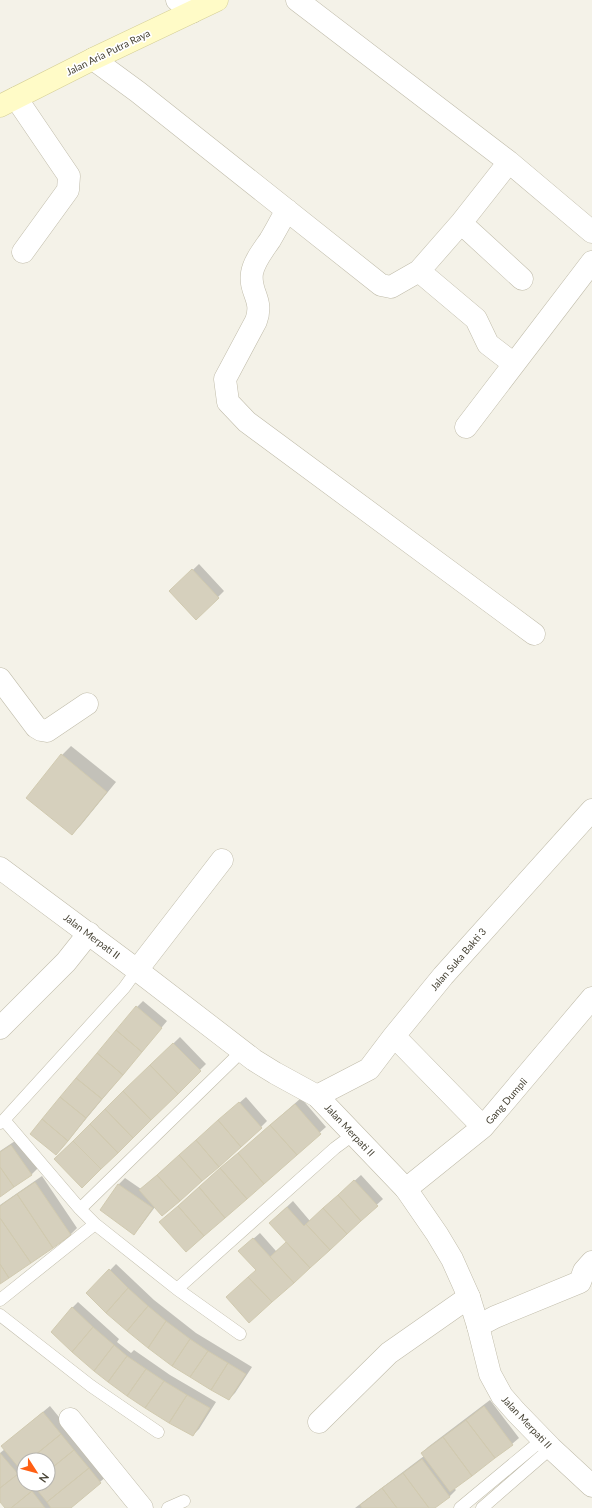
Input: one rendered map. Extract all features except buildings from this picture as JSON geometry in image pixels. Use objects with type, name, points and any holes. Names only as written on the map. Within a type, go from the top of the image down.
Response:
[{"type":"main road","name":"Jalan Aria Putra Raya","points":[[8,102],[93,59],[184,6],[217,0]]},
{"type":"street","points":[[297,0],[509,162],[592,232]]},
{"type":"street","points":[[93,59],[138,92],[381,285],[392,287],[419,271],[461,223],[509,162]]},
{"type":"street","points":[[8,102],[69,176],[68,190],[23,252]]},
{"type":"street","points":[[287,210],[257,260],[252,272],[252,285],[258,302],[259,312],[256,321],[225,379],[228,402],[247,422],[534,634]]},
{"type":"street","points":[[461,223],[522,279]]},
{"type":"street","points":[[466,427],[592,262]]},
{"type":"street","points":[[419,271],[476,319],[488,344],[514,364]]},
{"type":"street","points":[[0,679],[36,727],[41,730],[47,731],[87,704]]},
{"type":"street","name":"Jalan Suka Bakti 3","points":[[317,1096],[369,1069],[443,976],[592,810]]},
{"type":"street","points":[[138,970],[222,860]]},
{"type":"street","name":"Jalan Merpati II","points":[[0,868],[138,970],[242,1051],[275,1073],[317,1096],[354,1134],[406,1189],[437,1234],[448,1253],[469,1297],[490,1374],[499,1390],[516,1412],[547,1444],[592,1486]]},
{"type":"street","points":[[0,1028],[66,962],[89,933]]},
{"type":"street","name":"Gang Dumpli","points":[[406,1189],[483,1127],[592,998]]},
{"type":"street","points":[[394,1036],[483,1127]]},
{"type":"street","points":[[478,1326],[495,1317],[586,1287],[584,1271],[592,1262]]},
{"type":"street","points":[[319,1422],[388,1353],[469,1297]]},
{"type":"street","points":[[70,1419],[142,1508]]},
{"type":"lane","points":[[138,970],[124,988],[2,1121],[95,1224],[177,1289],[240,1334]]},
{"type":"lane","points":[[80,1209],[242,1051]]},
{"type":"lane","points":[[177,1289],[335,1148],[354,1134]]},
{"type":"lane","points":[[0,1300],[95,1224]]},
{"type":"lane","points":[[0,1315],[91,1386],[158,1432]]},
{"type":"lane","points":[[460,1508],[547,1444]]},
{"type":"lane","points":[[482,1508],[547,1444]]},
{"type":"lane","points":[[168,1508],[184,1501]]}]
